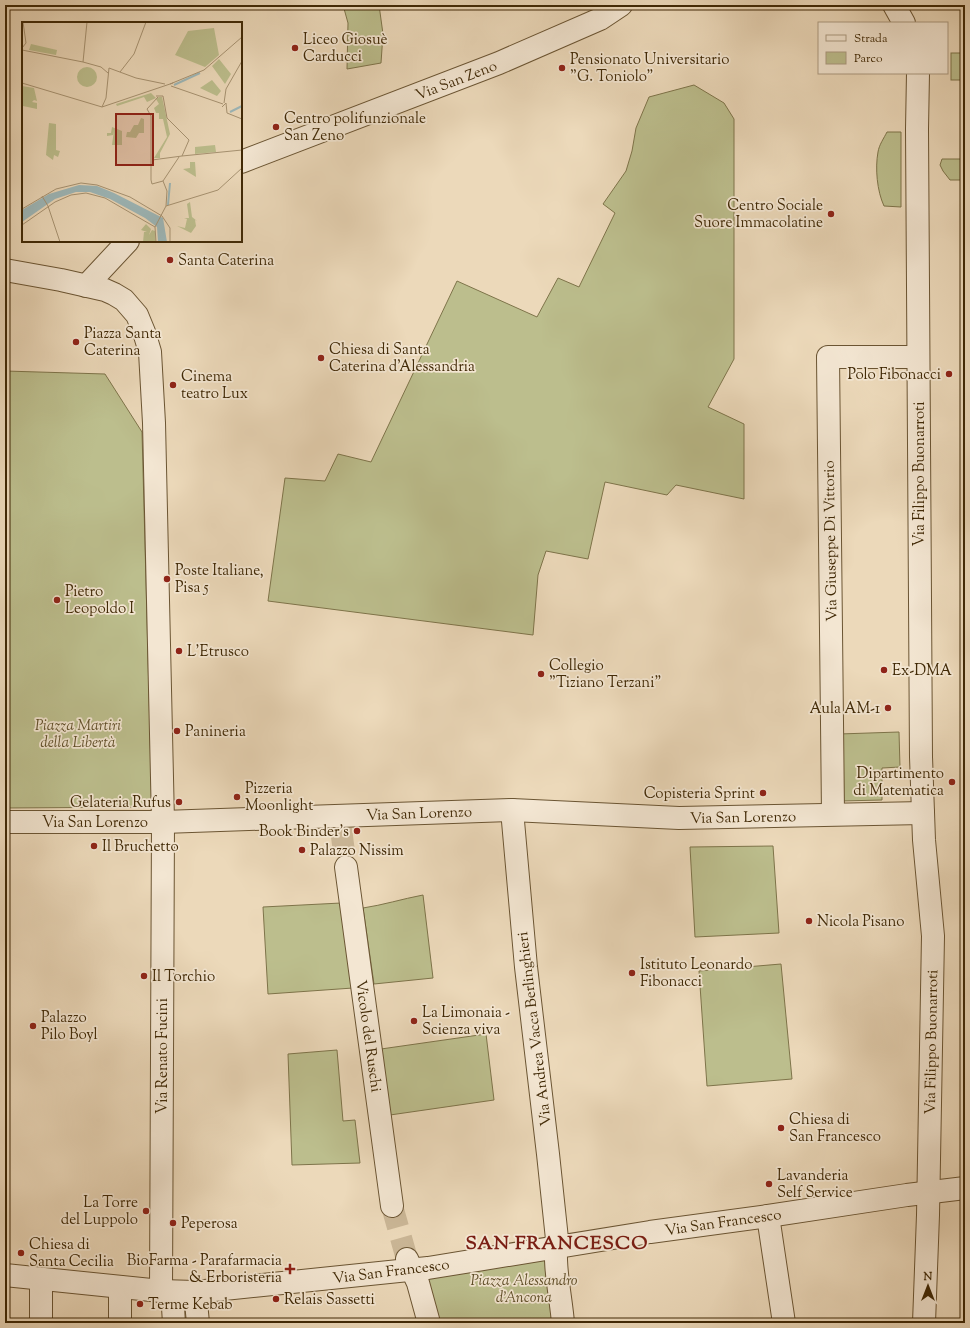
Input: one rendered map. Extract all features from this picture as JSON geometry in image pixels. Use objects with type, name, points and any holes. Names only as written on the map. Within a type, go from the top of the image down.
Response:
[{"type":"street","name":"Via San Zeno","points":[[242,162],[500,63],[600,19],[621,5]]},
{"type":"street","points":[[894,5],[903,22]]},
{"type":"street","name":"Via Filippo Buonarroti","points":[[918,74],[920,730],[923,813],[934,936],[929,1192],[924,1323]]},
{"type":"street","points":[[86,286],[127,242]]},
{"type":"street","points":[[5,270],[86,286],[114,294],[124,300],[137,315],[150,352],[152,376],[163,822]]},
{"type":"street","name":"Via Giuseppe Di Vittorio","points":[[833,814],[828,357],[918,357]]},
{"type":"street","name":"Via San Lorenzo","points":[[5,822],[340,823],[512,810],[679,818],[747,818],[833,814],[923,813]]},
{"type":"street","name":"Via Andrea Vacca Berlinghieri","points":[[512,810],[526,967],[557,1239],[555,1248]]},
{"type":"street","name":"Via Renato Fucini","points":[[163,822],[166,1291],[174,1323]]},
{"type":"street","name":"Vicolo del Ruschi","points":[[346,867],[392,1206]]},
{"type":"street","name":"Via San Francesco","points":[[5,1276],[166,1291],[195,1292],[410,1264],[555,1248],[650,1232],[965,1188]]},
{"type":"street","points":[[768,1216],[784,1323]]},
{"type":"street","points":[[555,1248],[558,1322]]},
{"type":"street","points":[[410,1264],[418,1283],[429,1323]]},
{"type":"street","points":[[41,1279],[41,1323]]},
{"type":"street","points":[[120,1287],[120,1323]]},
{"type":"street","points":[[195,1292],[198,1323]]},
{"type":"green space","points":[[343,5],[379,5],[383,34],[381,63],[347,69],[348,23]]},
{"type":"green space","points":[[951,53],[965,53],[965,80],[951,80]]},
{"type":"green space","points":[[694,85],[724,103],[734,119],[734,359],[708,407],[744,424],[744,499],[676,485],[667,495],[605,482],[588,559],[546,551],[538,575],[533,635],[268,601],[285,478],[325,481],[338,454],[371,462],[457,281],[537,317],[558,278],[579,287],[615,213],[603,204],[626,171],[632,151],[636,128],[649,97]]},
{"type":"green space","points":[[887,132],[901,132],[901,207],[884,206],[878,187],[877,158],[880,144]]},
{"type":"green space","points":[[942,159],[965,159],[965,180],[950,180],[940,165]]},
{"type":"green space","name":"Piazza Martiri della Libertà","points":[[5,371],[105,374],[142,432],[152,807],[5,808]]},
{"type":"green space","points":[[899,732],[900,767],[882,768],[882,800],[841,801],[839,734]]},
{"type":"green space","points":[[773,846],[779,933],[695,937],[690,847]]},
{"type":"green space","points":[[423,895],[433,978],[374,984],[363,908]]},
{"type":"green space","points":[[341,903],[353,988],[268,994],[263,907]]},
{"type":"green space","points":[[781,964],[792,1079],[707,1086],[699,971]]},
{"type":"green space","points":[[486,1034],[494,1100],[390,1115],[381,1049]]},
{"type":"green space","points":[[337,1050],[343,1121],[355,1120],[360,1163],[292,1165],[288,1054]]},
{"type":"green space","name":"Piazza Alessandro d'Ancona","points":[[545,1250],[563,1321],[548,1323],[429,1323],[428,1268]]},
{"type":"tunnel","points":[[341,829],[346,867]]},
{"type":"tunnel","points":[[392,1206],[407,1259]]},
{"type":"place","name":"Liceo Giosuè Carducci","points":[[295,48]]},
{"type":"place","name":"Pensionato Universitario \"G. Toniolo\"","points":[[562,68]]},
{"type":"place","name":"Centro polifunzionale San Zeno","points":[[276,127]]},
{"type":"place","name":"Centro Sociale Suore Immacolatine","points":[[831,214]]},
{"type":"place","name":"Santa Caterina","points":[[170,260]]},
{"type":"place","name":"Piazza Santa Caterina","points":[[76,342]]},
{"type":"place","name":"Chiesa di Santa Caterina d'Alessandria","points":[[321,358]]},
{"type":"place","name":"Polo Fibonacci","points":[[949,374]]},
{"type":"place","name":"Cinema teatro Lux","points":[[173,385]]},
{"type":"place","name":"Poste Italiane, Pisa 5","points":[[167,579]]},
{"type":"place","name":"Pietro Leopoldo I","points":[[57,600]]},
{"type":"place","name":"L'Etrusco","points":[[179,651]]},
{"type":"place","name":"Ex-DMA","points":[[884,670]]},
{"type":"place","name":"Collegio \"Tiziano Terzani\"","points":[[541,674]]},
{"type":"place","name":"Aula AM-1","points":[[888,708]]},
{"type":"place","name":"Panineria","points":[[177,731]]},
{"type":"place","name":"Dipartimento di Matematica","points":[[952,782]]},
{"type":"place","name":"Copisteria Sprint","points":[[763,793]]},
{"type":"place","name":"Pizzeria Moonlight","points":[[237,797]]},
{"type":"place","name":"Gelateria Rufus","points":[[179,802]]},
{"type":"place","name":"Book Binder's","points":[[357,831]]},
{"type":"place","name":"Il Bruchetto","points":[[94,846]]},
{"type":"place","name":"Palazzo Nissim","points":[[302,850]]},
{"type":"place","name":"Nicola Pisano","points":[[809,921]]},
{"type":"place","name":"Istituto Leonardo Fibonacci","points":[[632,973]]},
{"type":"place","name":"Il Torchio","points":[[144,976]]},
{"type":"place","name":"La Limonaia - Scienza viva","points":[[414,1021]]},
{"type":"place","name":"Palazzo Pilo Boyl","points":[[33,1026]]},
{"type":"place","name":"Chiesa di San Francesco","points":[[781,1128]]},
{"type":"place","name":"Lavanderia Self Service","points":[[769,1184]]},
{"type":"place","name":"La Torre del Luppolo","points":[[146,1211]]},
{"type":"place","name":"Peperosa","points":[[173,1223]]},
{"type":"place","name":"Chiesa di Santa Cecilia","points":[[21,1253]]},
{"type":"place","name":"BioFarma - Parafarmacia & Erboristeria","points":[[290,1269]]},
{"type":"place","name":"Relais Sassetti","points":[[276,1299]]},
{"type":"place","name":"Terme Kebab","points":[[140,1304]]},
{"type":"district","name":"SAN FRANCESCO","points":[[557,1242]]}]
